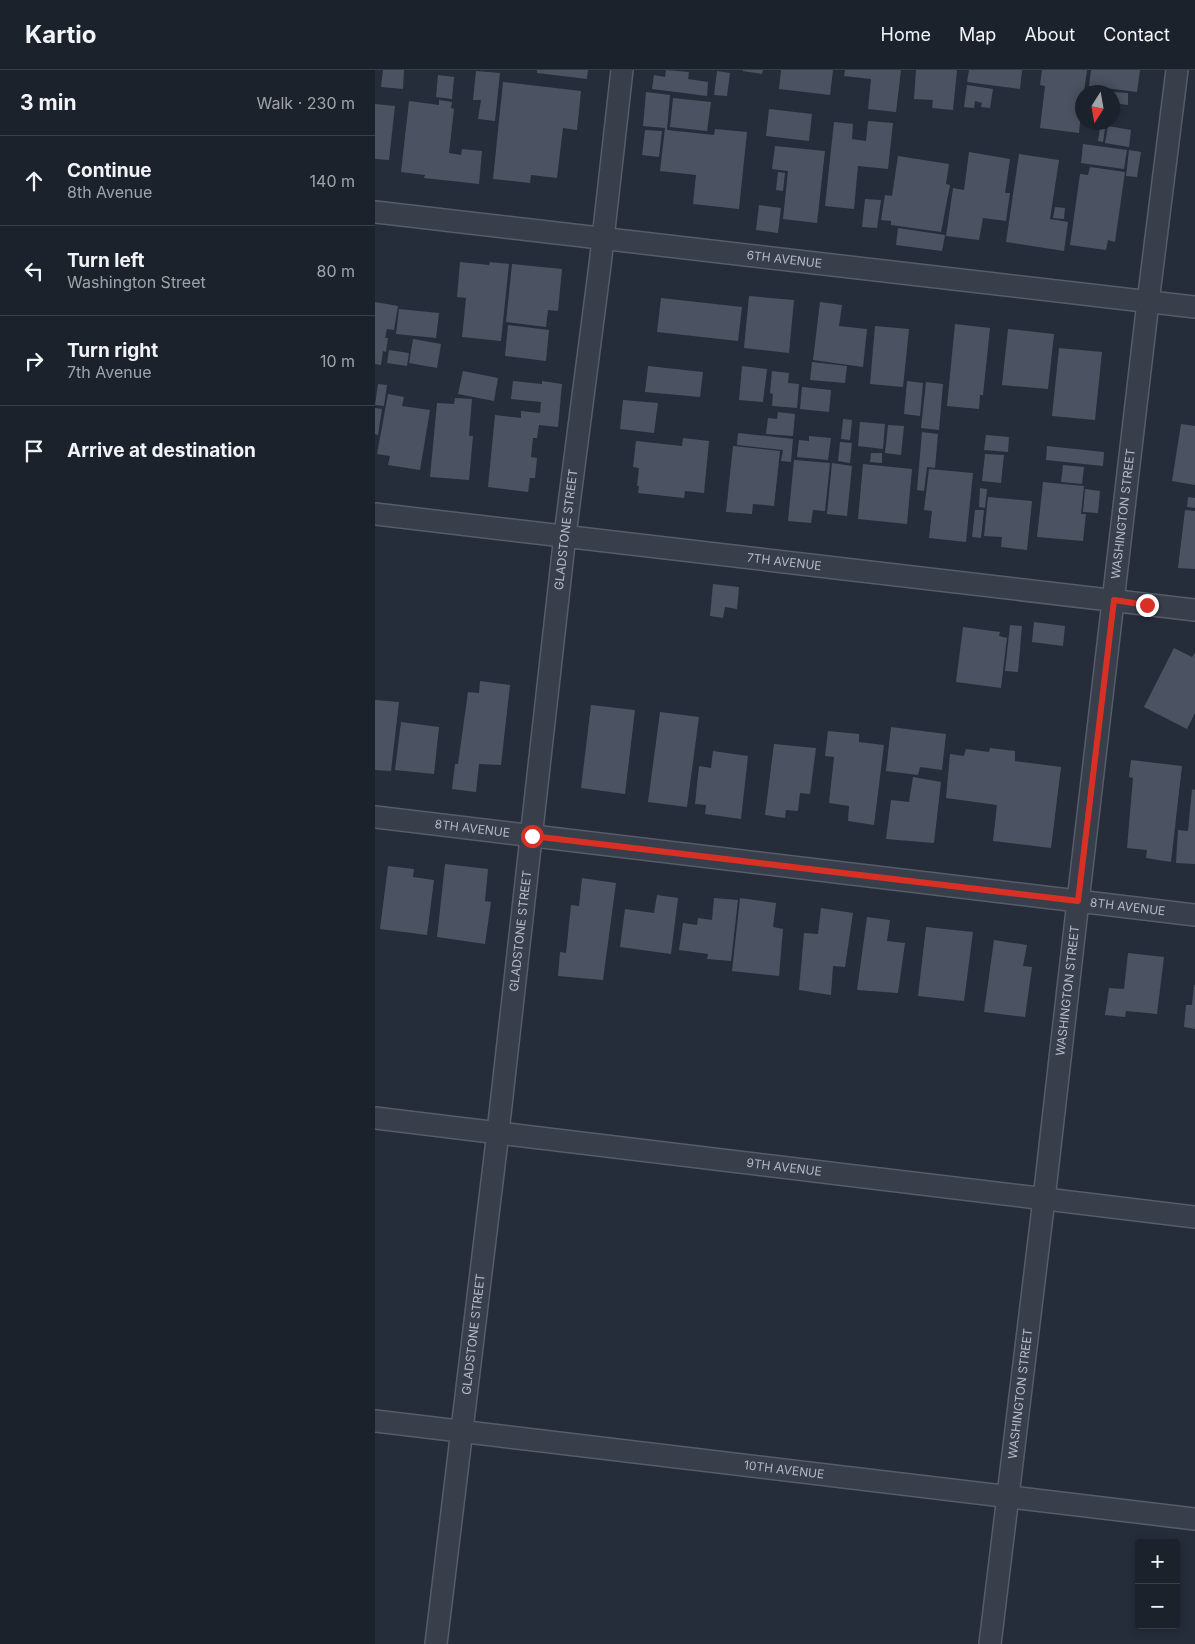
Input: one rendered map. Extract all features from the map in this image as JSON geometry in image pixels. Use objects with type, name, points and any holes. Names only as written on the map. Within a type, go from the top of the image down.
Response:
[{"type":"street","name":"GLADSTONE STREET","points":[[436,1644],[498,1132],[565,535],[603,238],[622,70]]},
{"type":"street","name":"WASHINGTON STREET","points":[[989,1644],[1044,1199],[1148,302],[1177,70]]},
{"type":"street","name":"6TH AVENUE","points":[[375,212],[1195,307]]},
{"type":"street","name":"7TH AVENUE","points":[[375,514],[1195,610]]},
{"type":"street","name":"8TH AVENUE","points":[[375,817],[1195,914]]},
{"type":"street","name":"9TH AVENUE","points":[[375,1118],[1195,1217]]},
{"type":"street","name":"10TH AVENUE","points":[[375,1421],[1195,1519]]},
{"type":"building","points":[[383,70],[404,70],[403,89],[381,87]]},
{"type":"building","points":[[537,70],[588,70],[587,79],[537,73]]},
{"type":"building","points":[[666,70],[689,72],[688,79],[708,82],[707,96],[652,89],[654,75],[665,77]]},
{"type":"building","points":[[743,70],[763,70],[762,74]]},
{"type":"building","points":[[781,70],[833,70],[830,95],[779,89]]},
{"type":"building","points":[[845,70],[901,70],[896,112],[868,109],[871,79],[844,76]]},
{"type":"building","points":[[916,70],[957,70],[953,110],[932,108],[933,100],[914,99]]},
{"type":"building","points":[[969,70],[1022,70],[1020,89],[967,82]]},
{"type":"building","points":[[1042,70],[1087,70],[1085,85],[1075,85],[1075,130],[1079,130],[1079,133],[1040,128],[1045,86],[1040,85]]},
{"type":"building","points":[[1091,70],[1140,70],[1137,92],[1120,90],[1120,85],[1089,85]]},
{"type":"building","points":[[476,71],[500,73],[495,121],[478,119],[481,100],[473,100]]},
{"type":"building","points":[[717,71],[730,73],[727,96],[714,95]]},
{"type":"building","points":[[438,75],[454,77],[452,99],[436,97]]},
{"type":"building","points":[[503,82],[581,91],[577,130],[563,128],[557,178],[531,175],[530,183],[493,179]]},
{"type":"building","points":[[967,85],[993,89],[990,108],[981,107],[982,103],[975,101],[974,108],[964,107]]},
{"type":"building","points":[[646,92],[670,95],[667,130],[714,135],[715,129],[747,132],[739,209],[693,204],[696,175],[660,171],[665,128],[643,126]]},
{"type":"building","points":[[1120,92],[1128,93],[1128,105],[1120,104]]},
{"type":"building","points":[[673,98],[711,102],[707,131],[670,127]]},
{"type":"building","points":[[439,100],[452,102],[451,108],[454,109],[449,153],[461,155],[462,149],[482,151],[479,184],[424,178],[425,175],[401,172],[409,101],[439,105]]},
{"type":"building","points":[[375,104],[395,106],[389,160],[375,159]]},
{"type":"building","points":[[769,109],[812,114],[809,141],[766,136]]},
{"type":"building","points":[[868,121],[893,123],[888,169],[858,166],[854,209],[825,206],[834,122],[853,124],[852,139],[866,141]]},
{"type":"building","points":[[1120,128],[1131,130],[1129,147],[1105,143],[1107,130],[1120,130]]},
{"type":"building","points":[[645,130],[662,131],[659,157],[642,155]]},
{"type":"building","points":[[1100,130],[1105,130],[1103,142],[1098,141]]},
{"type":"building","points":[[1083,144],[1127,150],[1124,169],[1081,163]]},
{"type":"building","points":[[775,146],[825,151],[817,223],[783,219],[788,171],[772,169]]},
{"type":"building","points":[[1129,150],[1141,152],[1137,177],[1126,176]]},
{"type":"building","points":[[969,152],[1010,159],[1005,193],[1010,193],[1006,221],[983,218],[979,240],[946,236],[953,188],[964,190]]},
{"type":"building","points":[[1019,154],[1059,160],[1050,219],[1068,222],[1064,251],[1006,242]]},
{"type":"building","points":[[898,156],[949,164],[946,184],[950,185],[941,232],[891,225],[891,221],[881,220],[885,195],[892,196]]},
{"type":"building","points":[[1090,167],[1125,172],[1115,242],[1108,240],[1106,250],[1070,245],[1080,174],[1088,175]]},
{"type":"building","points":[[778,172],[785,173],[783,191],[776,190]]},
{"type":"building","points":[[865,199],[881,200],[877,228],[862,227]]},
{"type":"building","points":[[759,205],[781,208],[778,233],[756,230]]},
{"type":"building","points":[[1055,207],[1065,208],[1064,219],[1053,218]]},
{"type":"building","points":[[898,228],[945,235],[942,251],[896,245]]},
{"type":"building","points":[[460,262],[489,265],[490,262],[509,264],[501,341],[462,337],[466,298],[457,297]]},
{"type":"building","points":[[512,264],[562,269],[558,311],[548,310],[546,327],[506,322]]},
{"type":"building","points":[[749,296],[794,300],[789,353],[744,348]]},
{"type":"building","points":[[661,298],[742,307],[738,341],[657,332]]},
{"type":"building","points":[[375,302],[398,306],[394,330],[387,329],[385,338],[388,338],[386,352],[383,351],[381,365],[375,364]]},
{"type":"building","points":[[820,302],[842,305],[839,326],[867,329],[863,367],[813,360]]},
{"type":"building","points":[[399,309],[439,313],[436,338],[396,334]]},
{"type":"building","points":[[955,324],[990,328],[983,395],[980,395],[979,409],[947,406]]},
{"type":"building","points":[[508,325],[549,330],[546,361],[505,356]]},
{"type":"building","points":[[875,326],[909,329],[903,387],[870,384]]},
{"type":"building","points":[[1008,329],[1054,334],[1048,389],[1002,385]]},
{"type":"building","points":[[413,339],[441,344],[437,368],[409,363]]},
{"type":"building","points":[[1059,348],[1102,352],[1095,420],[1052,416]]},
{"type":"building","points":[[389,350],[409,353],[407,366],[387,363]]},
{"type":"building","points":[[812,362],[847,366],[845,383],[810,380]]},
{"type":"building","points":[[648,366],[703,372],[700,397],[645,392]]},
{"type":"building","points":[[742,366],[767,369],[763,402],[739,400]]},
{"type":"building","points":[[463,371],[498,378],[494,401],[458,394]]},
{"type":"building","points":[[772,371],[789,373],[788,383],[799,384],[797,408],[772,406],[773,394],[770,393]]},
{"type":"building","points":[[513,381],[542,384],[542,381],[562,384],[558,427],[539,425],[537,438],[533,438],[531,457],[537,458],[535,478],[530,478],[528,492],[488,487],[495,415],[521,418],[521,411],[540,413],[541,402],[511,399]]},
{"type":"building","points":[[907,381],[923,383],[920,416],[904,414]]},
{"type":"building","points":[[926,382],[943,384],[939,430],[921,428]]},
{"type":"building","points":[[378,384],[387,385],[384,406],[375,405]]},
{"type":"building","points":[[802,387],[831,390],[829,412],[800,409]]},
{"type":"building","points":[[388,394],[404,397],[402,406],[430,410],[420,470],[388,465],[390,456],[377,454]]},
{"type":"building","points":[[455,398],[472,399],[469,436],[473,436],[469,480],[430,477],[437,403],[454,404]]},
{"type":"building","points":[[623,400],[658,403],[654,433],[620,429]]},
{"type":"building","points":[[375,408],[382,409],[378,435],[375,434]]},
{"type":"building","points":[[778,412],[795,414],[793,436],[766,434],[768,418],[777,419]]},
{"type":"building","points":[[843,419],[852,420],[850,440],[841,439]]},
{"type":"building","points":[[860,422],[885,424],[883,449],[858,446]]},
{"type":"building","points":[[1181,424],[1195,426],[1195,485],[1172,481]]},
{"type":"building","points":[[888,425],[904,426],[901,455],[885,453]]},
{"type":"building","points":[[922,432],[938,434],[935,468],[927,467],[924,491],[917,490]]},
{"type":"building","points":[[738,433],[793,439],[791,462],[781,461],[783,450],[737,445]]},
{"type":"building","points":[[986,435],[1009,437],[1008,452],[984,450]]},
{"type":"building","points":[[809,436],[831,438],[828,460],[797,457],[799,440],[809,441]]},
{"type":"building","points":[[683,438],[709,441],[704,493],[685,491],[684,498],[638,493],[639,468],[633,467],[636,441],[682,446]]},
{"type":"building","points":[[840,442],[852,443],[850,463],[838,461]]},
{"type":"building","points":[[733,446],[780,451],[774,506],[753,504],[752,514],[726,512]]},
{"type":"building","points":[[1047,446],[1104,452],[1103,466],[1046,460]]},
{"type":"building","points":[[871,453],[882,453],[882,463],[870,462]]},
{"type":"building","points":[[985,454],[1004,455],[1001,483],[982,481]]},
{"type":"building","points":[[794,460],[830,463],[825,511],[813,510],[811,523],[788,521]]},
{"type":"building","points":[[832,463],[852,466],[847,516],[827,514]]},
{"type":"building","points":[[863,464],[912,469],[907,524],[858,519]]},
{"type":"building","points":[[1063,465],[1084,467],[1082,484],[1061,482]]},
{"type":"building","points":[[929,469],[973,473],[966,542],[929,538],[932,511],[924,510]]},
{"type":"building","points":[[1043,482],[1084,486],[1081,514],[1086,514],[1083,541],[1037,537]]},
{"type":"building","points":[[980,488],[987,489],[985,508],[979,507]]},
{"type":"building","points":[[1085,489],[1100,491],[1098,513],[1083,512]]},
{"type":"building","points":[[988,497],[1032,501],[1027,550],[1001,547],[1002,537],[984,536]]},
{"type":"building","points":[[1188,497],[1195,498],[1195,508],[1187,507]]},
{"type":"building","points":[[975,510],[984,510],[981,538],[972,537]]},
{"type":"building","points":[[1185,510],[1195,511],[1195,569],[1178,568]]},
{"type":"building","points":[[713,584],[739,587],[737,609],[725,607],[723,618],[710,616]]},
{"type":"building","points":[[1034,622],[1065,626],[1063,646],[1032,642]]},
{"type":"building","points":[[1010,625],[1022,626],[1018,672],[1005,671]]},
{"type":"building","points":[[963,627],[1000,632],[999,636],[1007,638],[1001,688],[956,682]]},
{"type":"building","points":[[1174,648],[1192,657],[1195,653],[1195,713],[1187,729],[1144,707]]},
{"type":"building","points":[[480,681],[510,685],[501,765],[479,764],[476,792],[452,789],[455,764],[458,764],[468,692],[479,693]]},
{"type":"building","points":[[375,700],[399,702],[391,771],[375,770]]},
{"type":"building","points":[[591,705],[635,710],[625,794],[581,788]]},
{"type":"building","points":[[660,712],[699,717],[687,807],[648,802]]},
{"type":"building","points":[[401,722],[439,727],[434,774],[395,770]]},
{"type":"building","points":[[891,727],[946,734],[942,770],[920,767],[918,775],[886,771]]},
{"type":"building","points":[[828,731],[859,734],[859,742],[884,745],[874,825],[848,821],[849,806],[829,803],[834,757],[825,756]]},
{"type":"building","points":[[774,744],[816,748],[810,794],[800,793],[798,811],[786,810],[785,818],[765,815]]},
{"type":"building","points":[[990,748],[1015,751],[1015,761],[1061,767],[1051,848],[993,841],[997,805],[946,798],[950,754],[964,756],[966,749],[989,752]]},
{"type":"building","points":[[713,751],[748,756],[741,819],[705,814],[706,805],[695,804],[699,766],[711,768]]},
{"type":"building","points":[[1131,760],[1182,766],[1171,862],[1146,858],[1147,850],[1127,848],[1133,778],[1129,777]]},
{"type":"building","points":[[913,777],[941,782],[934,843],[886,839],[891,800],[909,802]]},
{"type":"building","points":[[1192,789],[1195,790],[1195,864],[1176,863],[1178,830],[1188,831]]},
{"type":"building","points":[[445,864],[488,869],[485,901],[491,902],[485,944],[437,937]]},
{"type":"building","points":[[388,866],[414,869],[413,877],[434,880],[427,935],[380,929]]},
{"type":"building","points":[[582,878],[616,883],[603,980],[558,976],[560,952],[566,953],[571,905],[579,906]]},
{"type":"building","points":[[657,895],[678,898],[671,954],[620,947],[625,909],[654,913]]},
{"type":"building","points":[[714,898],[738,900],[731,961],[707,959],[708,954],[679,950],[683,923],[697,925],[698,918],[712,920]]},
{"type":"building","points":[[740,898],[776,903],[773,927],[783,929],[779,976],[732,971]]},
{"type":"building","points":[[821,908],[853,913],[845,967],[833,966],[831,995],[799,990],[804,933],[818,934]]},
{"type":"building","points":[[867,917],[890,920],[887,941],[905,943],[898,993],[857,990]]},
{"type":"building","points":[[926,927],[973,932],[964,1001],[918,996]]},
{"type":"building","points":[[994,940],[1027,945],[1023,966],[1032,967],[1025,1017],[984,1012]]},
{"type":"building","points":[[1128,953],[1164,957],[1157,1014],[1126,1011],[1125,1017],[1105,1015],[1109,988],[1124,989]]},
{"type":"building","points":[[1194,985],[1195,1029],[1184,1027],[1186,1005],[1192,1005]]},
{"type":"route","points":[[532,836],[1078,901],[1114,600],[1147,605]]}]
